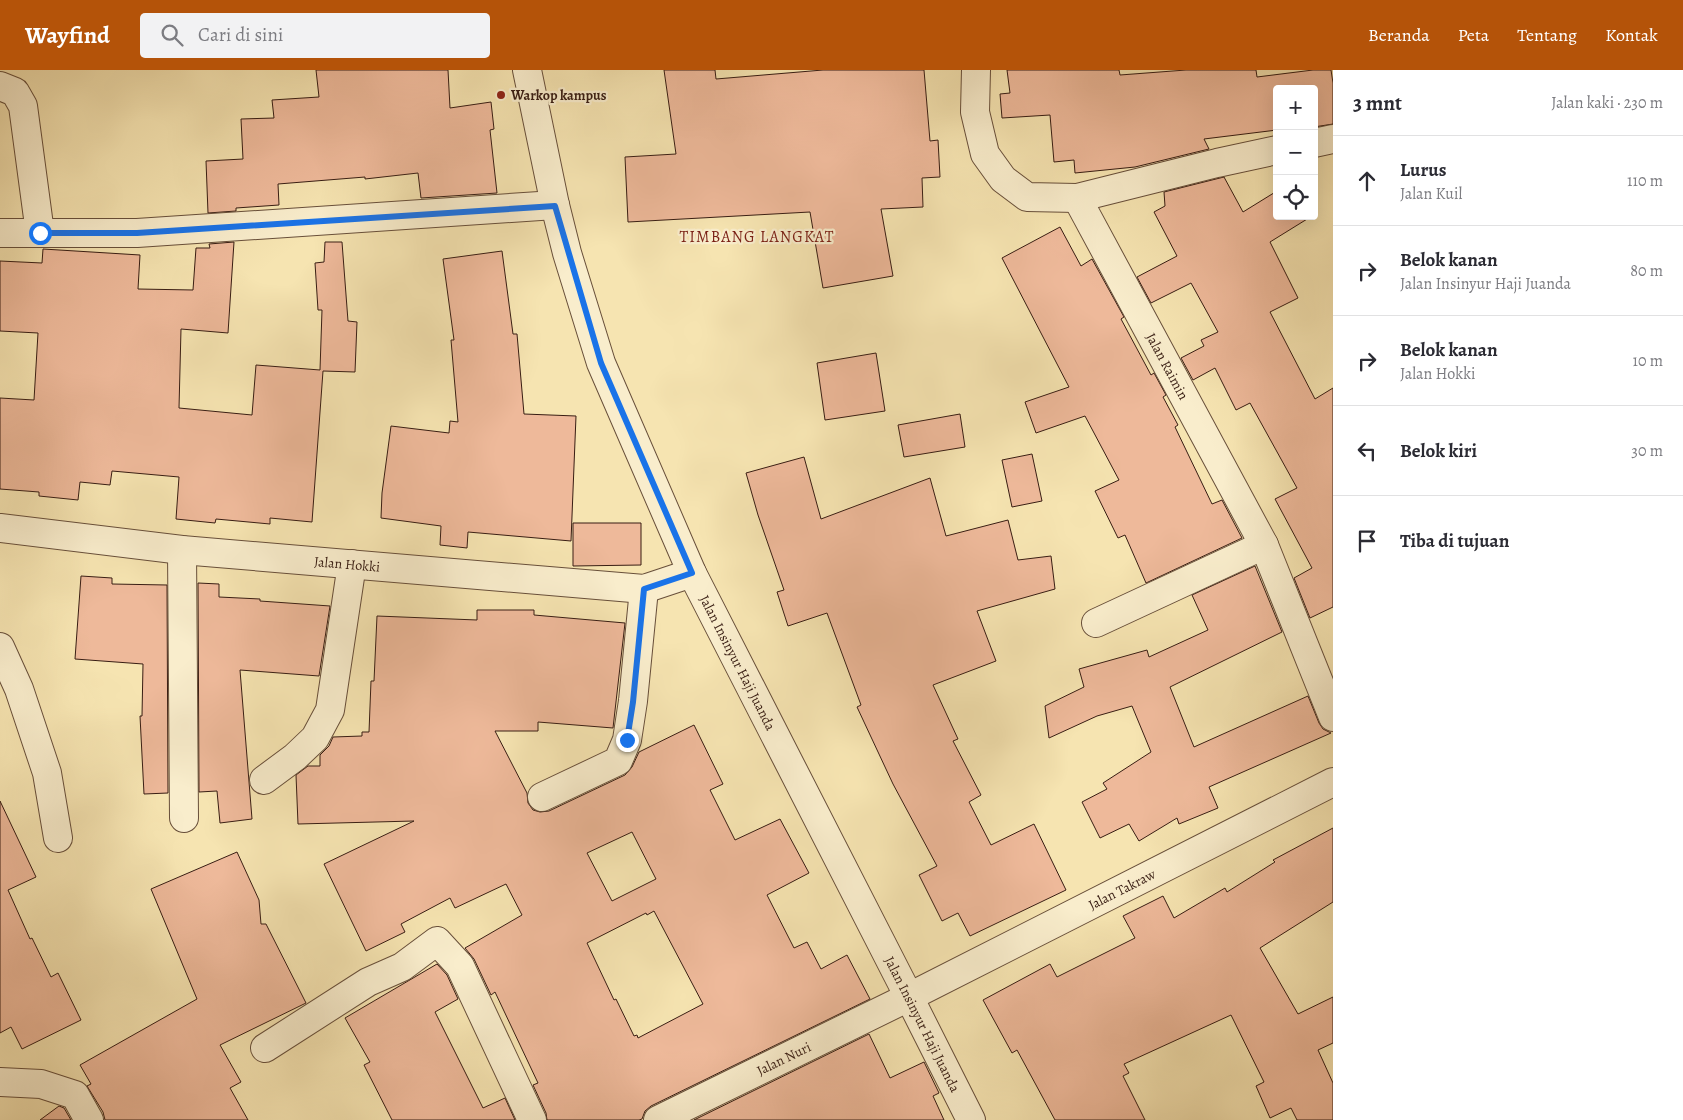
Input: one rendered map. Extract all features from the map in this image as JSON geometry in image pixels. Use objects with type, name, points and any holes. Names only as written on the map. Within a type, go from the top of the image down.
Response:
[{"type":"street","name":"Jalan Insinyur Haji Juanda","points":[[527,70],[555,206],[601,363],[692,573],[971,1120]]},
{"type":"street","points":[[976,70],[976,112],[985,154],[1002,179],[1028,197],[1077,198],[1273,151]]},
{"type":"street","points":[[0,86],[16,92],[23,106],[40,233]]},
{"type":"street","points":[[1318,142],[1333,139]]},
{"type":"street","name":"Jalan Raimin","points":[[1077,198],[1264,545],[1333,717]]},
{"type":"street","points":[[0,232],[137,233],[555,206]]},
{"type":"street","name":"Jalan Hokki","points":[[0,528],[182,550],[644,589],[692,573]]},
{"type":"street","points":[[1096,623],[1264,545]]},
{"type":"street","points":[[182,550],[184,818]]},
{"type":"street","points":[[264,780],[295,757],[315,738],[330,710],[352,564]]},
{"type":"street","points":[[542,797],[618,761],[627,740],[633,702],[644,589]]},
{"type":"street","points":[[0,647],[19,689],[48,773],[58,838]]},
{"type":"street","name":"Jalan Takraw","points":[[909,996],[1333,782]]},
{"type":"street","points":[[265,1048],[368,982],[402,967],[437,941],[460,966],[532,1120]]},
{"type":"street","name":"Jalan Nuri","points":[[658,1120],[909,996]]},
{"type":"street","points":[[0,1082],[41,1084],[75,1095],[89,1120]]},
{"type":"building","points":[[316,70],[448,70],[450,108],[491,102],[494,129],[490,130],[497,193],[421,198],[418,173],[365,179],[365,177],[278,184],[279,205],[236,208],[236,211],[208,213],[206,161],[243,159],[241,119],[274,118],[272,100],[319,97]]},
{"type":"building","points":[[664,70],[715,70],[716,79],[823,70],[924,70],[930,141],[938,140],[940,177],[922,178],[923,207],[881,209],[893,276],[823,288],[810,212],[628,222],[625,157],[676,154]]},
{"type":"building","points":[[1007,70],[1119,70],[1120,75],[1186,70],[1256,70],[1257,77],[1313,70],[1331,70],[1333,83],[1333,124],[1318,126],[1318,85],[1273,85],[1273,130],[1204,139],[1209,149],[1135,167],[1075,173],[1074,160],[1054,162],[1050,115],[1002,118],[1000,94],[1010,93]]},
{"type":"building","points":[[1224,177],[1243,212],[1273,193],[1273,220],[1306,220],[1270,242],[1298,298],[1270,312],[1315,399],[1333,388],[1333,607],[1310,618],[1294,578],[1312,568],[1275,499],[1297,488],[1250,403],[1236,410],[1215,368],[1193,380],[1181,358],[1204,346],[1201,340],[1218,332],[1191,283],[1151,303],[1137,277],[1177,256],[1154,212],[1165,206],[1164,192]]},
{"type":"building","points":[[1060,227],[1081,266],[1092,259],[1124,317],[1121,319],[1151,375],[1154,373],[1166,395],[1163,397],[1178,425],[1175,427],[1212,504],[1222,500],[1242,538],[1146,583],[1125,535],[1118,538],[1095,491],[1119,480],[1085,416],[1036,433],[1025,402],[1069,387],[1002,258]]},
{"type":"building","points":[[234,242],[228,333],[181,329],[179,408],[252,415],[256,365],[320,370],[322,310],[318,310],[315,263],[324,262],[325,242],[342,242],[348,321],[357,322],[355,372],[323,371],[312,522],[270,518],[270,524],[216,519],[215,523],[176,519],[179,477],[112,471],[110,485],[80,482],[78,500],[39,496],[39,492],[0,489],[0,398],[34,400],[38,333],[0,331],[0,261],[42,263],[43,249],[140,255],[138,289],[193,290],[196,248],[210,248],[209,244]]},
{"type":"building","points":[[502,251],[513,334],[517,334],[524,414],[576,416],[571,541],[468,532],[467,548],[440,545],[441,526],[381,518],[382,493],[391,426],[449,433],[450,421],[458,422],[451,340],[454,340],[443,259]]},
{"type":"building","points":[[876,353],[885,411],[825,420],[817,363]]},
{"type":"building","points":[[960,414],[965,447],[904,457],[898,425]]},
{"type":"building","points":[[1032,454],[1042,501],[1012,507],[1002,460]]},
{"type":"building","points":[[804,457],[821,519],[930,478],[946,536],[1008,520],[1018,560],[1051,556],[1055,589],[977,611],[996,661],[933,685],[958,739],[953,741],[981,795],[969,802],[991,845],[1034,824],[1066,890],[970,936],[958,913],[942,921],[919,875],[937,866],[893,784],[857,707],[861,705],[827,613],[788,626],[777,592],[784,590],[758,515],[746,473]]},
{"type":"building","points":[[573,523],[641,523],[641,565],[573,566]]},
{"type":"building","points":[[1255,566],[1282,632],[1170,687],[1194,747],[1308,696],[1319,723],[1323,729],[1331,733],[1209,787],[1218,808],[1179,824],[1177,818],[1139,841],[1129,824],[1100,838],[1082,802],[1107,789],[1103,783],[1151,752],[1132,706],[1097,716],[1049,738],[1045,706],[1084,687],[1079,669],[1147,650],[1149,657],[1208,630],[1192,595]]},
{"type":"building","points":[[81,576],[112,578],[112,584],[167,585],[168,793],[144,794],[140,716],[142,716],[143,664],[75,659]]},
{"type":"building","points":[[198,583],[219,584],[219,597],[330,606],[319,676],[240,670],[252,819],[220,823],[217,791],[199,792]]},
{"type":"building","points":[[477,610],[534,610],[534,615],[625,623],[613,728],[538,722],[538,731],[495,731],[527,793],[528,803],[533,810],[540,812],[549,811],[625,775],[632,767],[639,752],[694,725],[723,784],[710,790],[735,840],[780,819],[809,873],[767,895],[794,948],[807,942],[821,969],[847,955],[870,999],[651,1106],[645,1111],[642,1119],[547,1120],[546,1113],[533,1085],[538,1083],[495,992],[491,995],[474,959],[465,948],[522,915],[506,884],[455,908],[450,898],[401,924],[405,932],[366,951],[324,864],[414,821],[298,824],[296,775],[308,766],[320,766],[320,755],[329,746],[333,737],[362,736],[362,732],[369,732],[371,681],[374,681],[377,616],[477,620]],"holes":[[[632,832],[656,879],[612,901],[587,853]],[[654,911],[703,1004],[638,1038],[637,1035],[634,1036],[616,999],[614,1000],[587,943],[646,913],[647,915]]]},
{"type":"building","points":[[0,801],[36,877],[8,890],[30,939],[32,938],[51,977],[58,973],[81,1020],[22,1049],[11,1027],[0,1033]]},
{"type":"building","points":[[1333,828],[1333,902],[1260,948],[1298,1014],[1333,997],[1333,1043],[1318,1050],[1333,1083],[1333,1120],[1297,1120],[1291,1108],[1270,1118],[1256,1086],[1264,1082],[1231,1015],[1124,1064],[1129,1073],[1123,1076],[1145,1120],[1055,1120],[1017,1050],[1012,1053],[983,1000],[1050,964],[1057,977],[1135,938],[1123,916],[1163,896],[1174,918],[1225,888],[1227,892],[1275,862],[1273,860]]},
{"type":"building","points":[[237,852],[259,900],[261,924],[266,924],[306,1003],[220,1045],[241,1082],[230,1088],[248,1120],[105,1120],[103,1112],[87,1086],[91,1084],[80,1065],[197,999],[151,889]]},
{"type":"building","points":[[437,964],[447,975],[458,999],[435,1012],[483,1108],[505,1098],[515,1120],[392,1120],[364,1065],[370,1062],[345,1018]]},
{"type":"building","points":[[869,1034],[890,1078],[924,1062],[939,1093],[933,1096],[944,1120],[694,1120]]},
{"type":"building","points":[[59,1106],[64,1108],[71,1120],[40,1120]]},
{"type":"place","name":"Warkop kampus","points":[[501,95]]},
{"type":"district","name":"TIMBANG LANGKAT","points":[[757,237]]},
{"type":"route","points":[[40,233],[137,233],[555,206],[567,253],[601,363],[692,573],[644,589],[640,641],[627,740]]}]
